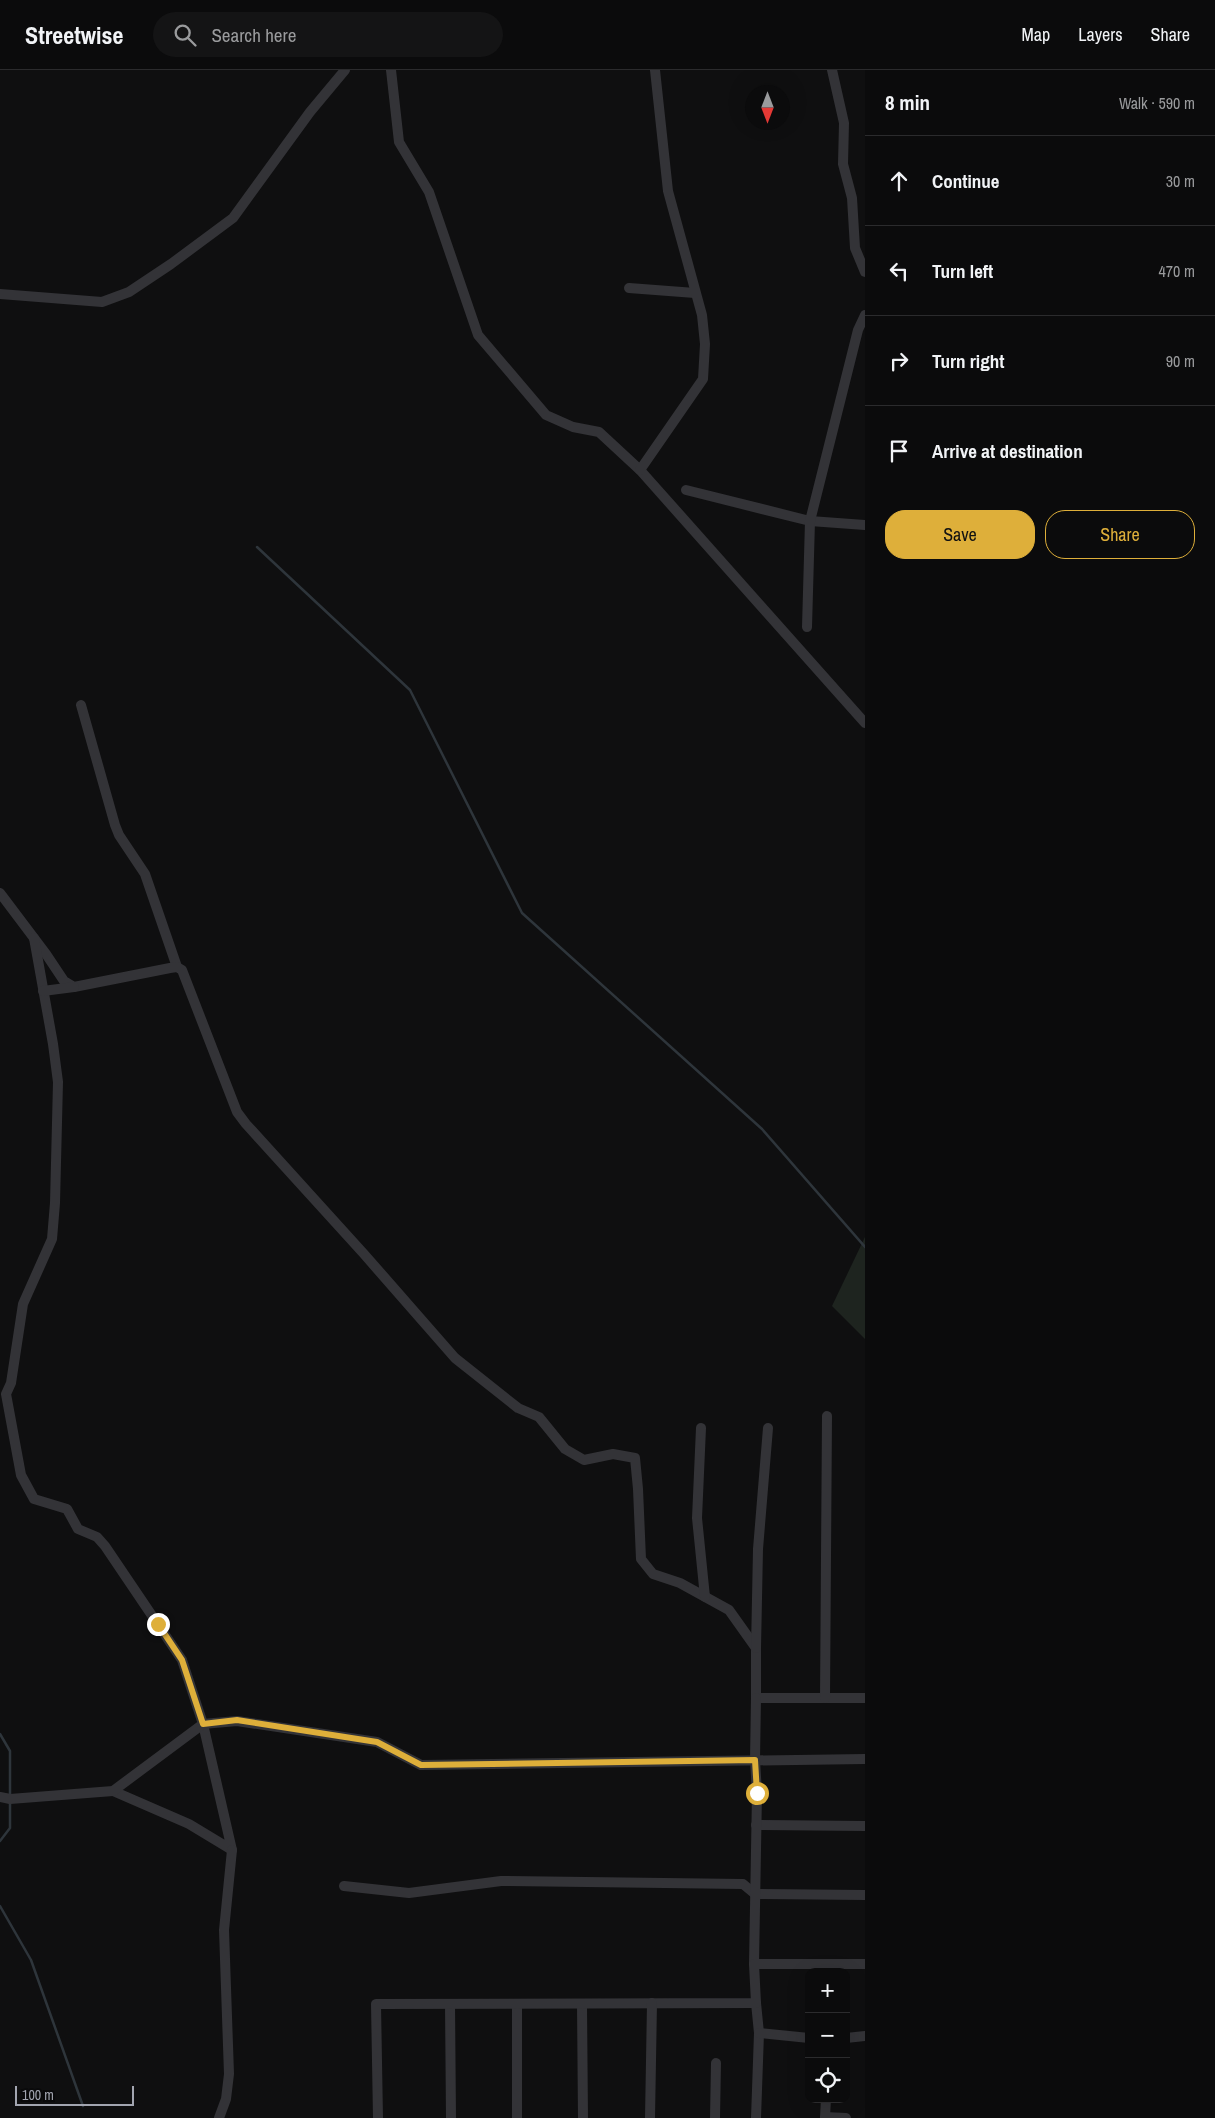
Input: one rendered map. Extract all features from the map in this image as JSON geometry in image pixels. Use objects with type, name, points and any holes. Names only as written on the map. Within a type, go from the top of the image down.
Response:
[{"type":"street","points":[[0,294],[102,302],[129,292],[171,264],[233,218],[310,112],[345,70]]},
{"type":"street","points":[[391,70],[399,142],[430,192],[478,335],[546,415],[573,427],[599,432],[640,470],[865,724]]},
{"type":"street","points":[[640,470],[703,379],[705,344],[702,314],[668,190],[655,70]]},
{"type":"street","points":[[832,70],[844,123],[842,164],[852,198],[855,248],[865,272]]},
{"type":"street","points":[[629,288],[695,293]]},
{"type":"street","points":[[807,627],[810,521],[858,330],[865,315]]},
{"type":"street","points":[[686,490],[810,521],[865,525]]},
{"type":"street","points":[[81,705],[115,825],[119,835],[145,874],[177,967],[182,970],[189,984],[237,1112],[455,1358],[518,1408],[539,1417],[565,1449],[584,1460],[613,1454],[635,1458],[641,1559],[652,1574],[680,1583],[729,1610],[756,1648]]},
{"type":"street","points":[[0,893],[34,937],[64,981],[74,987]]},
{"type":"street","points":[[34,937],[58,1082],[56,1203],[52,1239],[23,1304],[11,1383],[6,1394],[21,1475],[34,1499],[67,1509],[78,1529],[97,1537],[105,1546],[182,1660],[203,1724],[232,1850],[224,1930],[229,2074],[226,2100],[220,2118]]},
{"type":"street","points":[[43,991],[74,987],[177,967]]},
{"type":"street","points":[[825,1698],[827,1416]]},
{"type":"street","points":[[702,1428],[697,1518],[705,1597]]},
{"type":"street","points":[[756,2118],[759,2033],[754,1964],[756,1648],[758,1549],[768,1428]]},
{"type":"street","points":[[756,1698],[865,1698]]},
{"type":"street","points":[[113,1791],[203,1724],[237,1720],[377,1742],[421,1765],[865,1759]]},
{"type":"street","points":[[0,1797],[10,1799],[113,1791],[189,1824],[232,1850]]},
{"type":"street","points":[[756,1825],[865,1826]]},
{"type":"street","points":[[344,1886],[409,1893],[501,1881],[743,1884],[755,1894],[865,1895]]},
{"type":"street","points":[[754,1964],[865,1964]]},
{"type":"street","points":[[650,2118],[652,2003]]},
{"type":"street","points":[[378,2118],[376,2004],[756,2004]]},
{"type":"street","points":[[450,2004],[451,2118]]},
{"type":"street","points":[[517,2005],[517,2118]]},
{"type":"street","points":[[582,2005],[583,2118]]},
{"type":"street","points":[[759,2033],[805,2038]]},
{"type":"street","points":[[850,2038],[865,2036]]},
{"type":"street","points":[[715,2118],[716,2063]]},
{"type":"street","points":[[826,2103],[825,2117],[846,2118]]},
{"type":"shaded area","points":[[865,1237],[865,1339],[832,1306]]},
{"type":"waterway","points":[[257,547],[410,690],[522,913],[762,1129],[865,1247]]},
{"type":"waterway","points":[[0,1734],[10,1751],[10,1795]]},
{"type":"waterway","points":[[0,1841],[10,1828],[10,1801]]},
{"type":"waterway","points":[[0,1906],[31,1960],[83,2106]]},
{"type":"route","points":[[158,1624],[182,1660],[203,1724],[237,1720],[308,1730],[354,1740],[377,1742],[421,1765],[755,1760],[757,1793]]}]
